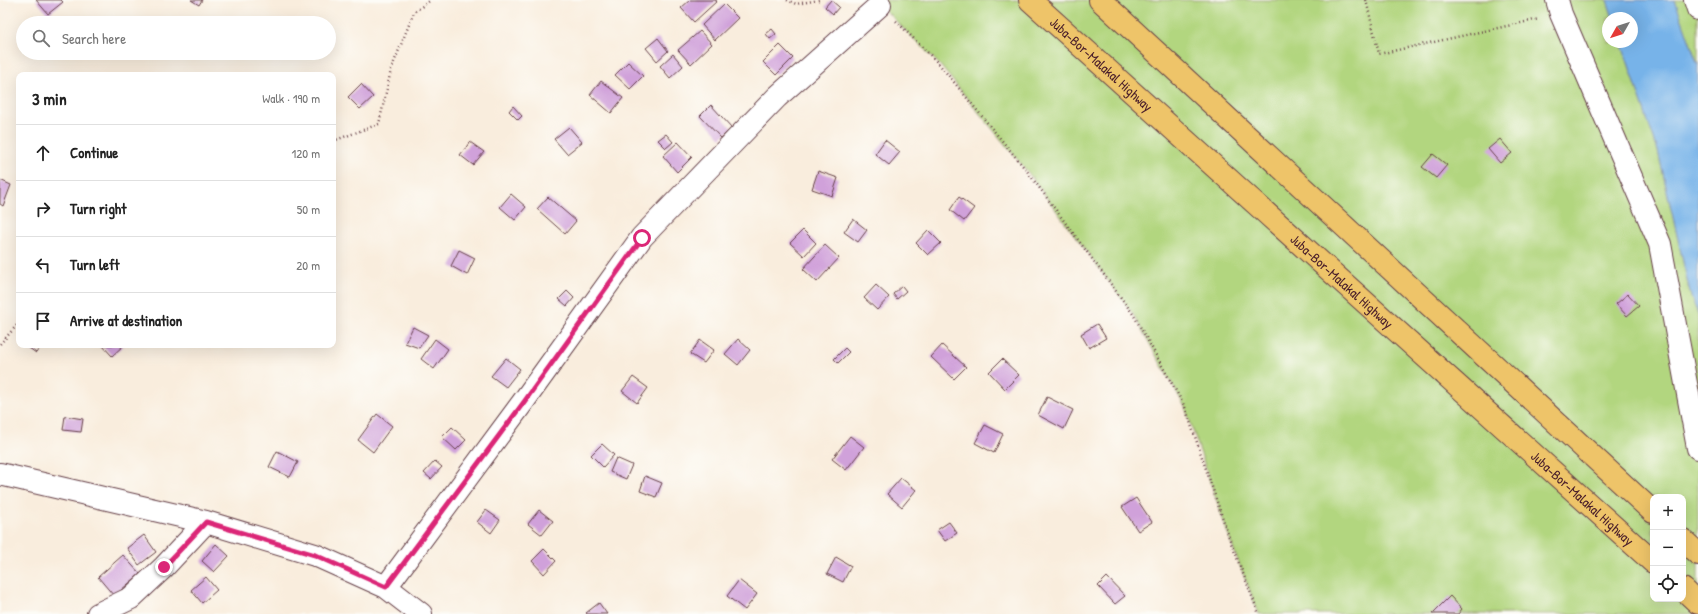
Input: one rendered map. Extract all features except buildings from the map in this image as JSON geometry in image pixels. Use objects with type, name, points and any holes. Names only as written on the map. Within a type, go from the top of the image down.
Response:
[{"type":"highway","name":"Juba-Bor-Malakal Highway","points":[[1030,0],[1650,559]]},
{"type":"highway","points":[[1100,0],[1650,509]]},
{"type":"highway","points":[[1686,543],[1698,554]]},
{"type":"highway","points":[[1686,592],[1698,603]]},
{"type":"street","points":[[1695,0],[1698,10]]},
{"type":"street","points":[[386,587],[524,402],[642,238],[777,98],[880,5]]},
{"type":"street","points":[[1559,7],[1660,244],[1698,448]]},
{"type":"street","points":[[0,474],[206,522],[315,555],[386,587],[420,614]]},
{"type":"street","points":[[98,614],[131,598],[164,567],[206,522]]},
{"type":"path","points":[[336,140],[379,124],[391,70],[414,12],[431,0]]},
{"type":"path","points":[[787,0],[796,4],[819,0]]},
{"type":"path","points":[[1366,0],[1379,54],[1559,7]]},
{"type":"path","points":[[880,5],[939,64],[1022,165],[1133,314],[1185,407],[1231,543],[1259,614]]},
{"type":"path","points":[[0,344],[16,326]]},
{"type":"green space","points":[[875,0],[1607,0],[1611,12],[1602,12],[1602,48],[1623,48],[1658,151],[1691,297],[1698,314],[1698,614],[1259,614],[1231,543],[1185,407],[1133,314],[1027,171],[939,64]]},
{"type":"green space","points":[[1675,0],[1698,0],[1698,65],[1676,4]]},
{"type":"water","points":[[1607,0],[1675,0],[1698,65],[1698,314],[1691,297],[1658,151],[1623,48],[1638,48],[1638,12],[1611,12]]},
{"type":"route","points":[[164,567],[206,522],[315,555],[386,587],[524,402],[642,238]]}]
